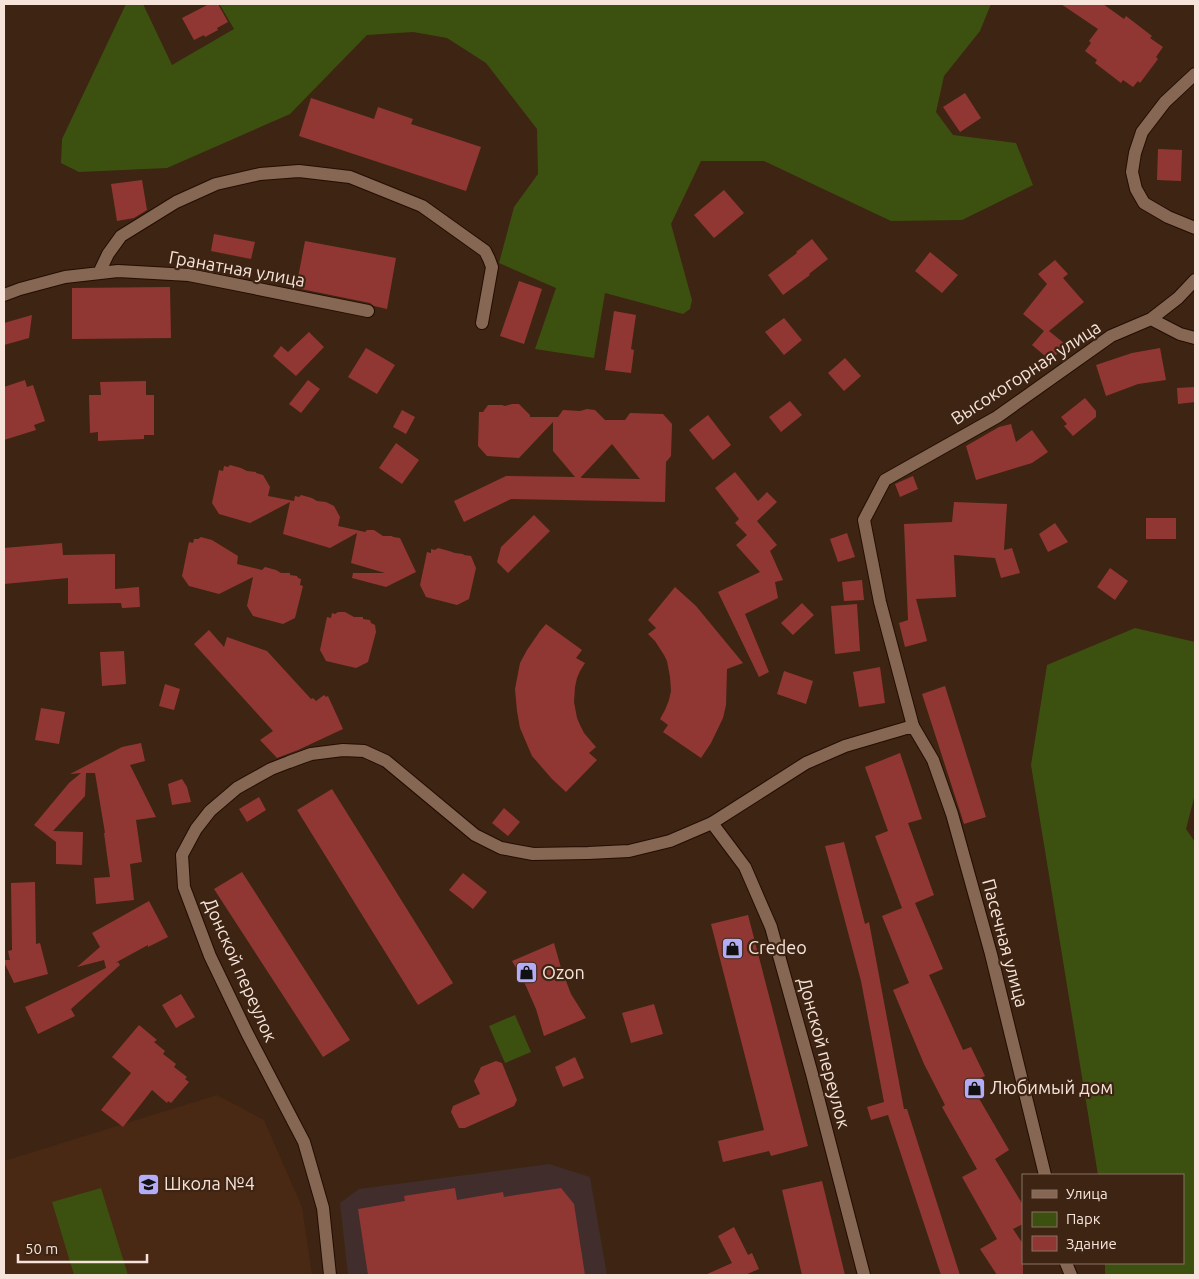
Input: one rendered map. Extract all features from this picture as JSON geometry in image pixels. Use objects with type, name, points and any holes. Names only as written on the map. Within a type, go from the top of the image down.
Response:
[{"type":"street","points":[[1195,74],[1165,102],[1142,132],[1135,153],[1132,172],[1136,189],[1144,203],[1168,218],[1195,228]]},
{"type":"street","points":[[99,273],[108,254],[121,236],[176,202],[216,184],[260,174],[299,171],[350,177],[422,206],[485,251],[492,267],[482,323]]},
{"type":"street","name":"Гранатная улица","points":[[4,294],[65,278],[118,271],[190,276],[368,311]]},
{"type":"street","name":"Высокогорная улица","points":[[913,726],[880,602],[864,520],[884,480],[997,417],[1111,336],[1151,319],[1178,298],[1195,280]]},
{"type":"street","points":[[1151,319],[1180,334],[1195,338]]},
{"type":"street","name":"Донской переулок","points":[[330,1275],[323,1208],[304,1142],[247,1033],[214,964],[184,887],[182,855],[196,829],[210,811],[237,788],[271,769],[311,754],[343,750],[364,751],[386,761],[475,835],[501,848],[533,854],[629,851],[670,841],[712,823],[806,763],[845,746],[913,726]]},
{"type":"street","name":"Пасечная улица","points":[[913,726],[933,760],[952,814],[991,954],[1045,1174]]},
{"type":"street","name":"Донской переулок","points":[[712,823],[745,867],[771,927],[812,1074],[864,1275]]},
{"type":"shaded area","name":"Школа №4","points":[[217,1095],[264,1120],[302,1207],[312,1275],[5,1275],[4,1161]]},
{"type":"shaded area","points":[[549,1164],[590,1177],[607,1275],[348,1275],[340,1203],[359,1189]]},
{"type":"green space","points":[[126,4],[143,4],[172,65],[234,29],[220,5],[223,4],[991,4],[980,31],[944,76],[936,112],[953,135],[1016,143],[1033,185],[962,220],[891,221],[764,161],[701,161],[671,224],[692,300],[690,309],[683,314],[605,293],[594,358],[535,349],[556,288],[499,263],[514,207],[538,174],[537,129],[486,63],[447,38],[413,32],[367,35],[290,114],[167,168],[79,172],[61,163],[62,139]]},
{"type":"green space","points":[[1135,628],[1195,642],[1195,794],[1186,829],[1195,842],[1195,1275],[1105,1275],[1105,1264],[1184,1264],[1184,1174],[1098,1174],[1031,765],[1047,665]]},
{"type":"green space","points":[[515,1015],[531,1052],[505,1063],[489,1026]]},
{"type":"green space","points":[[101,1188],[128,1275],[74,1275],[52,1202]]},
{"type":"building","points":[[209,4],[218,4],[228,22],[205,37],[204,35],[194,40],[182,18]]},
{"type":"building","points":[[1061,4],[1103,4],[1124,19],[1126,16],[1163,47],[1156,57],[1158,59],[1140,83],[1138,81],[1133,87],[1123,80],[1121,83],[1095,63],[1097,60],[1085,51],[1091,43],[1089,41],[1098,29]]},
{"type":"building","points":[[965,93],[981,118],[960,132],[943,107]]},
{"type":"building","points":[[311,98],[374,119],[378,107],[413,119],[411,124],[481,147],[466,191],[299,136]]},
{"type":"building","points":[[1158,149],[1182,150],[1181,181],[1157,180]]},
{"type":"building","points":[[142,180],[147,210],[134,218],[117,221],[111,184]]},
{"type":"building","points":[[724,190],[744,213],[714,238],[694,215]]},
{"type":"building","points":[[214,234],[255,242],[251,259],[211,251]]},
{"type":"building","points":[[812,239],[828,259],[783,295],[768,275]]},
{"type":"building","points":[[305,241],[396,258],[387,309],[370,303],[296,288]]},
{"type":"building","points":[[930,252],[958,275],[942,293],[915,271]]},
{"type":"building","points":[[1055,260],[1068,274],[1063,278],[1084,302],[1049,331],[1065,344],[1051,361],[1032,345],[1044,331],[1023,314],[1047,284],[1038,274]]},
{"type":"building","points":[[519,281],[542,289],[524,344],[500,336]]},
{"type":"building","points":[[170,287],[171,338],[72,339],[72,288]]},
{"type":"building","points":[[614,311],[636,315],[631,349],[634,350],[631,373],[605,370]]},
{"type":"building","points":[[32,315],[29,338],[4,345],[4,323]]},
{"type":"building","points":[[784,318],[802,340],[784,355],[765,332]]},
{"type":"building","points":[[309,332],[324,347],[296,376],[273,356],[281,346],[288,352]]},
{"type":"building","points":[[366,348],[395,365],[377,394],[348,377]]},
{"type":"building","points":[[1160,348],[1166,380],[1138,384],[1106,396],[1096,365],[1132,353]]},
{"type":"building","points":[[845,358],[861,376],[844,391],[828,373]]},
{"type":"building","points":[[25,380],[27,387],[33,385],[45,421],[34,425],[36,430],[4,440],[4,387]]},
{"type":"building","points":[[308,380],[320,389],[301,413],[289,404]]},
{"type":"building","points":[[146,381],[146,395],[154,395],[154,435],[144,435],[144,439],[98,441],[98,432],[90,433],[89,395],[101,395],[100,382]]},
{"type":"building","points":[[1195,387],[1195,402],[1178,404],[1177,388]]},
{"type":"building","points":[[1085,398],[1096,411],[1096,417],[1073,436],[1064,426],[1067,424],[1061,417]]},
{"type":"building","points":[[790,401],[802,415],[781,432],[769,417]]},
{"type":"building","points":[[519,404],[530,417],[558,417],[563,410],[580,411],[587,409],[595,410],[605,420],[625,420],[630,413],[663,414],[672,424],[671,456],[666,462],[665,502],[511,499],[464,522],[454,501],[506,476],[575,477],[553,451],[553,422],[519,458],[487,456],[478,446],[479,412],[483,412],[488,405],[505,406]],"holes":[[[612,444],[640,479],[581,478],[581,477]]]},
{"type":"building","points":[[402,410],[415,417],[406,434],[393,427]]},
{"type":"building","points":[[708,415],[731,445],[713,460],[689,430]]},
{"type":"building","points":[[1011,424],[1016,442],[1032,430],[1048,452],[1032,463],[976,480],[966,446],[999,427]]},
{"type":"building","points":[[396,443],[419,460],[402,484],[379,468]]},
{"type":"building","points":[[230,465],[263,475],[270,487],[268,496],[294,501],[295,496],[299,497],[301,495],[326,502],[334,506],[340,517],[338,526],[365,532],[367,530],[374,530],[383,536],[400,538],[416,572],[386,587],[352,578],[353,573],[385,573],[351,563],[357,533],[330,548],[283,534],[290,502],[250,523],[219,514],[212,503],[219,470],[223,471],[224,466],[228,467]]},
{"type":"building","points":[[735,472],[758,501],[767,492],[777,502],[757,521],[777,545],[770,551],[783,580],[775,582],[778,598],[745,614],[769,672],[759,677],[718,592],[760,572],[736,545],[747,535],[735,523],[739,519],[715,488]]},
{"type":"building","points":[[913,476],[918,489],[900,497],[895,484]]},
{"type":"building","points":[[954,502],[1007,504],[1004,550],[1012,548],[1020,573],[1001,578],[995,558],[954,555],[956,597],[916,599],[927,641],[905,647],[899,623],[908,620],[904,524],[952,522]]},
{"type":"building","points":[[534,515],[550,531],[508,573],[497,562],[501,547]]},
{"type":"building","points":[[1146,518],[1176,518],[1176,539],[1146,539]]},
{"type":"building","points":[[1055,523],[1068,542],[1048,552],[1039,534]]},
{"type":"building","points":[[847,533],[855,557],[838,562],[830,539]]},
{"type":"building","points":[[201,537],[212,540],[238,556],[237,564],[262,570],[265,567],[281,573],[290,573],[290,575],[301,579],[300,585],[303,586],[295,618],[283,624],[253,616],[247,606],[253,577],[219,594],[189,586],[182,576],[189,542],[193,543],[194,539]]},
{"type":"building","points":[[62,543],[63,555],[115,554],[115,589],[139,587],[140,607],[122,608],[121,603],[68,604],[68,578],[4,584],[4,548]]},
{"type":"building","points":[[438,548],[471,556],[476,568],[469,599],[457,605],[426,597],[420,585],[427,552],[431,553],[431,549],[435,550]]},
{"type":"building","points":[[1110,568],[1128,581],[1115,600],[1097,587]]},
{"type":"building","points":[[862,580],[864,600],[844,601],[842,582]]},
{"type":"building","points":[[675,587],[696,606],[743,663],[727,669],[726,705],[723,718],[711,743],[701,758],[663,732],[668,725],[660,719],[669,700],[671,691],[670,677],[664,655],[648,634],[656,628],[648,620]]},
{"type":"building","points":[[802,603],[814,615],[793,635],[781,623]]},
{"type":"building","points":[[857,604],[860,651],[835,654],[831,606]]},
{"type":"building","points":[[345,612],[354,617],[363,617],[363,619],[370,620],[375,625],[376,632],[368,662],[356,668],[326,661],[320,650],[327,617],[331,618],[332,613]]},
{"type":"building","points":[[546,624],[582,650],[576,658],[585,663],[577,678],[574,702],[580,725],[596,747],[589,753],[597,760],[566,792],[532,756],[520,728],[517,711],[515,689],[520,663]]},
{"type":"building","points":[[209,630],[224,647],[227,637],[267,651],[311,699],[313,698],[316,701],[324,695],[328,696],[343,729],[277,758],[260,740],[273,731],[194,644]]},
{"type":"building","points":[[124,651],[126,684],[102,686],[100,652]]},
{"type":"building","points":[[880,667],[885,703],[859,707],[853,672]]},
{"type":"building","points":[[784,671],[813,681],[806,704],[777,694]]},
{"type":"building","points":[[165,684],[180,689],[174,710],[159,706]]},
{"type":"building","points":[[945,686],[986,817],[964,824],[922,694]]},
{"type":"building","points":[[41,708],[65,712],[59,744],[35,740]]},
{"type":"building","points":[[141,743],[145,761],[130,765],[156,817],[136,820],[142,862],[130,864],[134,900],[96,904],[94,878],[110,877],[95,773],[86,773],[85,796],[53,831],[83,832],[82,865],[56,864],[56,842],[34,825],[69,783],[81,773],[70,774],[122,747]]},
{"type":"building","points":[[900,753],[922,819],[908,823],[934,895],[915,903],[943,969],[929,975],[963,1050],[971,1047],[985,1076],[970,1083],[1009,1150],[995,1159],[1022,1203],[1022,1224],[1013,1229],[1022,1242],[1023,1275],[997,1275],[980,1249],[997,1239],[962,1177],[977,1169],[942,1107],[945,1105],[924,1064],[893,990],[909,983],[882,916],[902,908],[875,836],[888,831],[865,767]]},
{"type":"building","points":[[182,779],[187,787],[191,802],[172,805],[168,784]]},
{"type":"building","points":[[332,789],[453,983],[418,1005],[297,810]]},
{"type":"building","points":[[259,797],[266,810],[247,822],[239,809]]},
{"type":"building","points":[[504,808],[520,822],[508,836],[492,823]]},
{"type":"building","points":[[844,842],[865,924],[869,922],[904,1109],[907,1109],[960,1275],[941,1275],[888,1115],[871,1120],[867,1107],[884,1102],[861,981],[825,846]]},
{"type":"building","points":[[242,872],[350,1040],[323,1057],[214,889]]},
{"type":"building","points":[[463,873],[487,892],[473,909],[449,890]]},
{"type":"building","points":[[35,882],[36,944],[40,943],[48,974],[14,983],[4,962],[4,960],[10,960],[8,951],[12,950],[11,883]]},
{"type":"building","points":[[149,901],[168,937],[148,947],[148,945],[115,963],[118,962],[120,965],[71,1009],[75,1016],[38,1034],[25,1007],[106,968],[104,960],[77,967],[100,947],[92,933]]},
{"type":"building","points":[[748,915],[808,1146],[771,1156],[769,1151],[723,1162],[718,1141],[764,1130],[711,924]]},
{"type":"building","points":[[554,943],[571,994],[586,1018],[544,1036],[536,1009],[512,961]]},
{"type":"building","points":[[181,994],[195,1017],[176,1028],[162,1005]]},
{"type":"building","points":[[654,1004],[663,1034],[631,1043],[622,1013]]},
{"type":"building","points":[[139,1025],[157,1040],[154,1042],[165,1051],[163,1054],[176,1064],[174,1067],[187,1077],[185,1079],[189,1082],[171,1103],[168,1101],[167,1103],[152,1090],[123,1127],[101,1110],[131,1073],[112,1057]]},
{"type":"building","points":[[575,1057],[584,1078],[563,1087],[555,1067]]},
{"type":"building","points":[[496,1061],[502,1063],[517,1100],[514,1106],[465,1128],[459,1128],[451,1112],[453,1106],[480,1094],[474,1081],[481,1067]]},
{"type":"building","points":[[822,1181],[845,1275],[802,1275],[782,1190]]},
{"type":"building","points":[[455,1188],[457,1200],[503,1192],[504,1197],[561,1188],[574,1204],[585,1275],[368,1275],[358,1209],[405,1201],[404,1196]]},
{"type":"building","points":[[734,1227],[748,1255],[752,1253],[759,1269],[745,1275],[705,1275],[732,1263],[718,1236]]},
{"type":"place","name":"Credeo","points":[[732,948]]},
{"type":"place","name":"Ozon","points":[[526,973]]},
{"type":"place","name":"Любимый дом","points":[[974,1088]]},
{"type":"place","name":"Школа №4","points":[[148,1184]]}]
